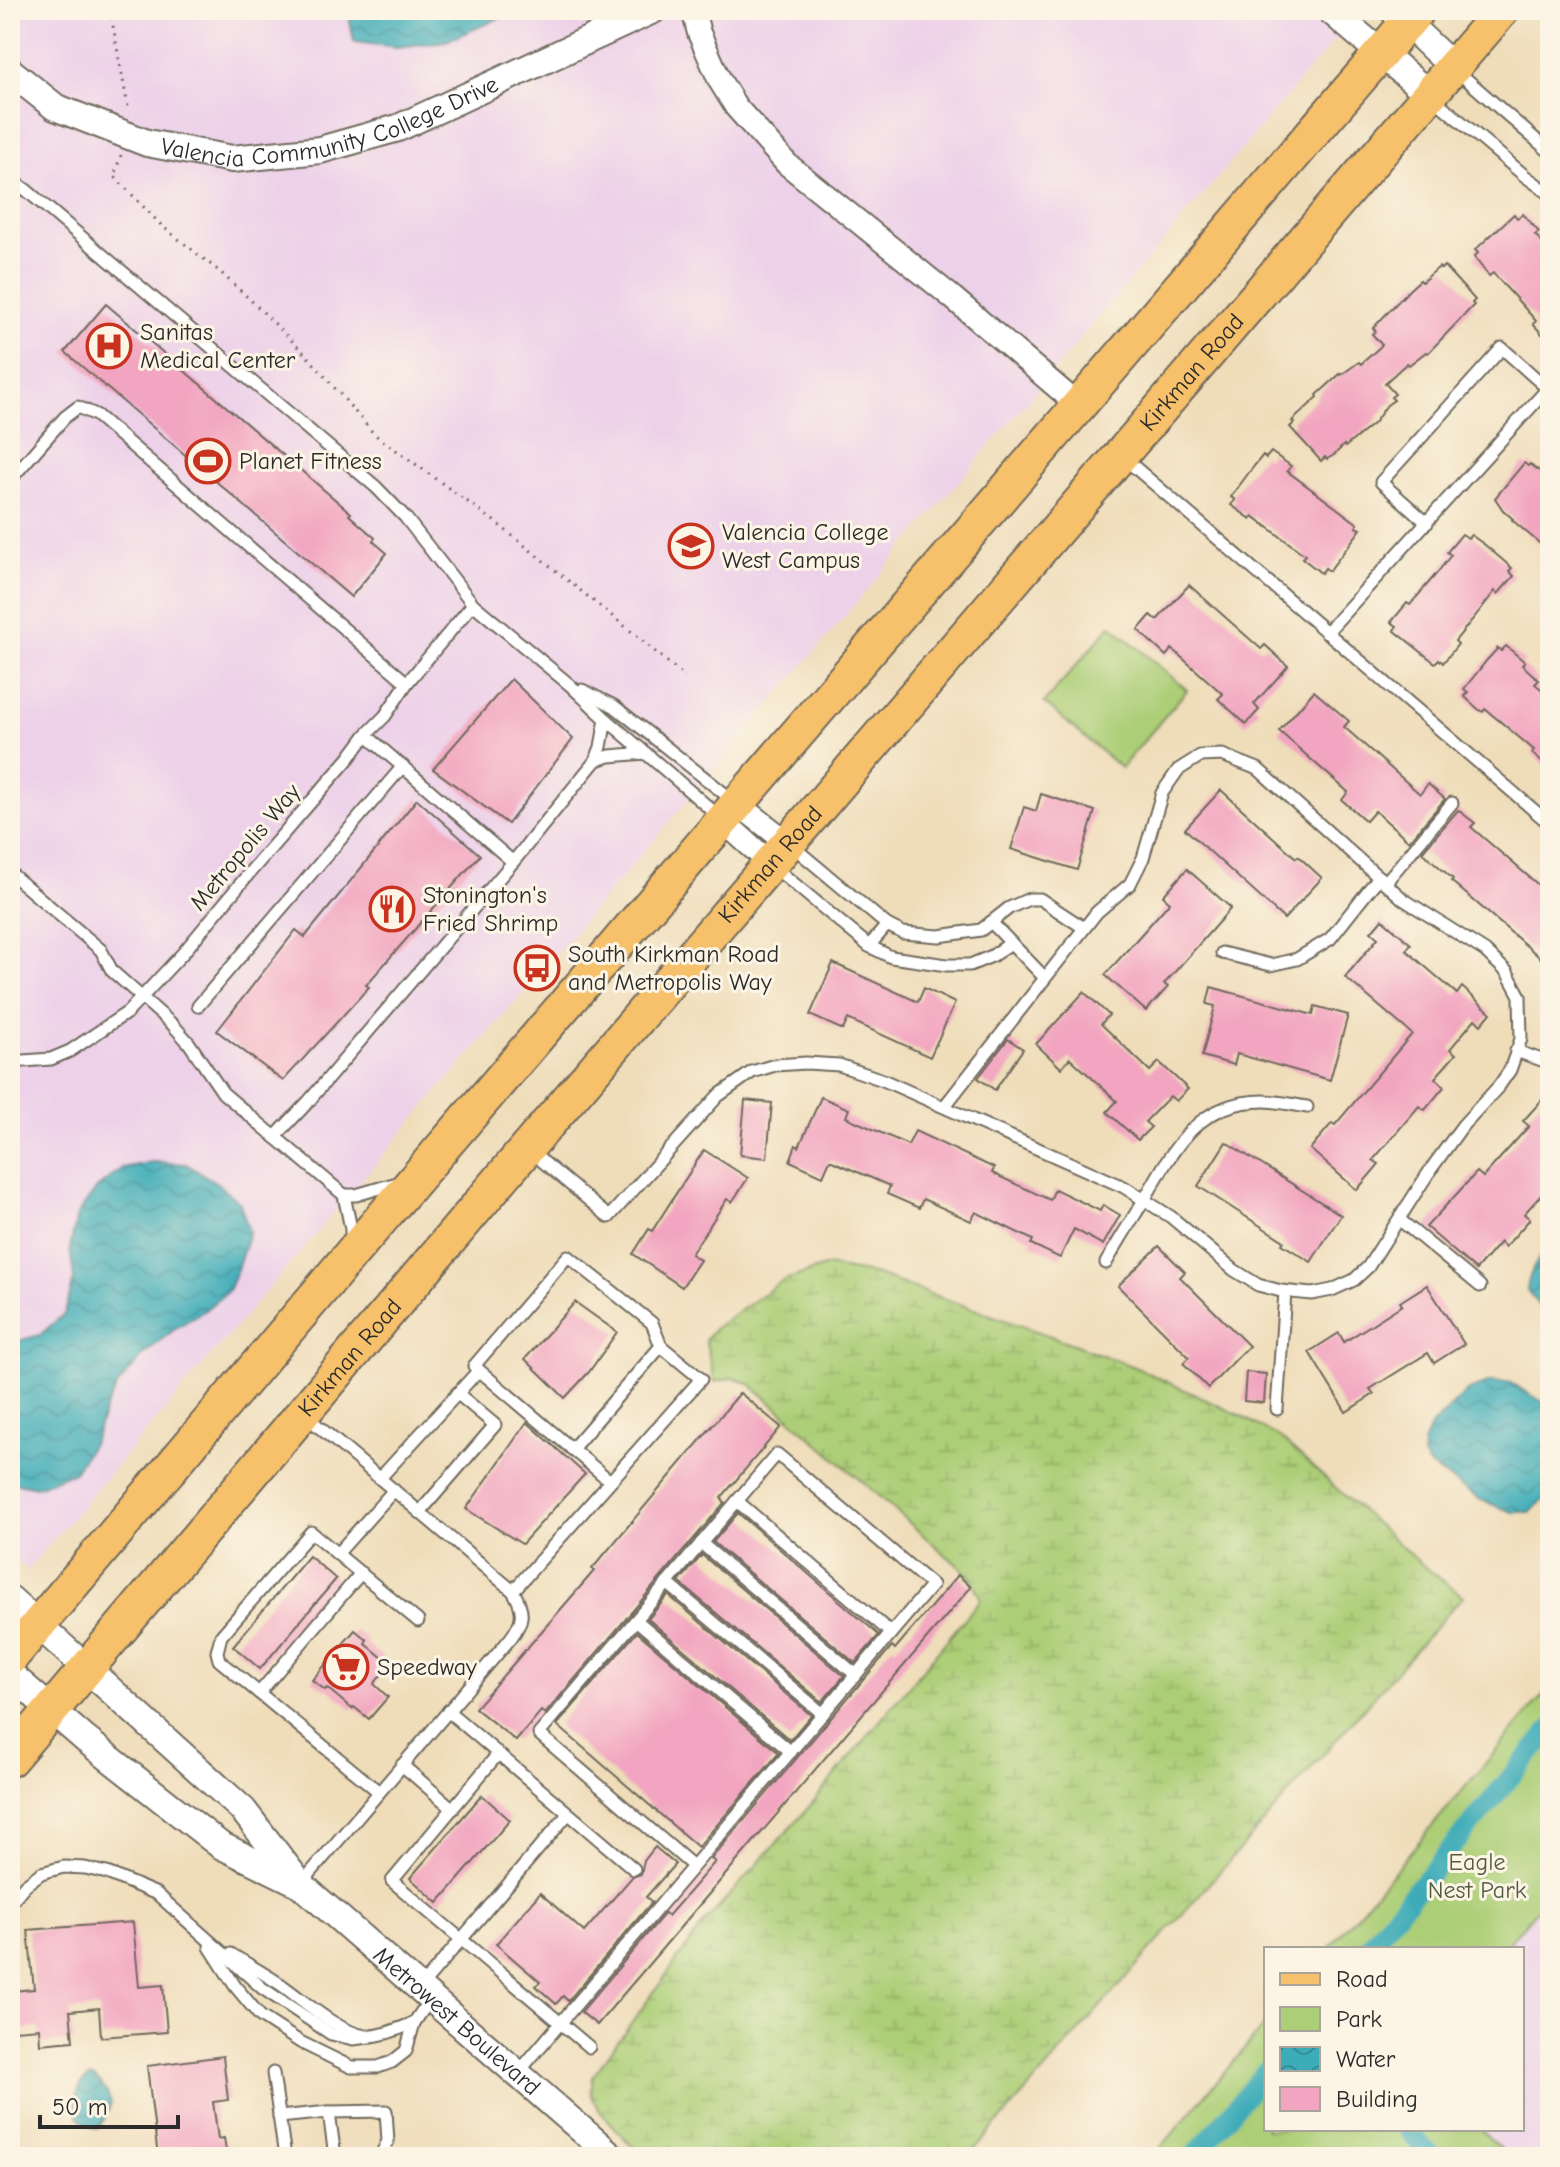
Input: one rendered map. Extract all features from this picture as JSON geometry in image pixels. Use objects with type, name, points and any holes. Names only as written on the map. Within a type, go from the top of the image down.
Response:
[{"type":"main road","name":"Kirkman Road","points":[[10,1759],[527,1148],[1502,10]]},
{"type":"main road","points":[[10,1658],[351,1254],[1381,53],[1406,14]]},
{"type":"street","name":"Valencia Community College Drive","points":[[10,71],[55,107],[147,143],[232,159],[320,150],[398,128],[653,10]]},
{"type":"street","points":[[693,10],[699,33],[720,81],[736,107],[787,164],[953,298],[1078,405]]},
{"type":"street","points":[[1330,10],[1430,95]]},
{"type":"street","points":[[1406,14],[1453,67]]},
{"type":"street","points":[[730,812],[780,853]]},
{"type":"street","name":"Metrowest Boulevard","points":[[10,1599],[243,1810],[300,1884],[613,2157]]},
{"type":"street","name":"Metrowest Boulevard","points":[[10,1674],[220,1845],[300,1884]]},
{"type":"lane","points":[[1453,67],[1550,152]]},
{"type":"lane","points":[[1430,95],[1550,194]]},
{"type":"lane","points":[[10,179],[376,487],[405,517],[473,604],[645,753],[730,812]]},
{"type":"lane","points":[[1326,633],[1427,523],[1549,388],[1502,348],[1381,482],[1427,523]]},
{"type":"lane","points":[[10,480],[65,417],[78,407],[96,415],[407,683]]},
{"type":"lane","points":[[1121,455],[1550,824]]},
{"type":"lane","name":"Metropolis Way","points":[[10,1062],[51,1059],[70,1051],[117,1021],[142,997],[385,716],[407,683],[473,604]]},
{"type":"lane","points":[[570,685],[614,706],[730,812]]},
{"type":"lane","points":[[275,1137],[513,862],[596,760],[606,719]]},
{"type":"lane","points":[[366,735],[513,862]]},
{"type":"lane","points":[[596,760],[645,753]]},
{"type":"lane","points":[[527,1148],[609,1217],[718,1096],[752,1072],[775,1065],[839,1065],[883,1080],[1124,1187],[1171,1217],[1234,1270],[1258,1285],[1285,1292],[1312,1294],[1332,1290],[1354,1280],[1368,1267],[1431,1169],[1463,1125],[1499,1086],[1510,1070],[1521,1039],[1520,996],[1507,972],[1485,951],[1403,899],[1258,769],[1222,755],[1200,756],[1178,770],[1162,793],[1143,858],[1130,884],[1097,912],[944,1107]]},
{"type":"lane","points":[[198,1006],[403,766]]},
{"type":"lane","points":[[1222,953],[1271,965],[1297,959],[1330,939],[1452,803]]},
{"type":"lane","points":[[780,853],[903,933],[939,936],[981,930],[1009,908],[1029,899],[1040,899],[1084,928]]},
{"type":"lane","points":[[780,853],[869,946],[891,957],[970,965],[992,956],[1011,943]]},
{"type":"lane","points":[[10,873],[101,950],[112,971],[189,1043],[223,1093],[344,1195],[351,1229],[351,1254]]},
{"type":"lane","points":[[991,922],[1044,977]]},
{"type":"lane","points":[[869,946],[887,925]]},
{"type":"lane","points":[[1516,1051],[1550,1063]]},
{"type":"lane","points":[[1106,1263],[1170,1155],[1186,1133],[1205,1118],[1231,1106],[1263,1101],[1307,1107]]},
{"type":"lane","points":[[344,1195],[383,1189],[420,1174]]},
{"type":"lane","points":[[1400,1220],[1480,1286]]},
{"type":"lane","points":[[513,1591],[701,1379],[661,1346],[652,1323],[568,1256],[474,1366],[610,1481]]},
{"type":"lane","points":[[1277,1409],[1285,1292]]},
{"type":"lane","points":[[572,1449],[661,1346]]},
{"type":"lane","points":[[380,1478],[479,1370]]},
{"type":"lane","points":[[420,1512],[495,1425],[457,1393]]},
{"type":"lane","points":[[300,1884],[520,1626],[522,1615],[520,1602],[513,1591],[302,1413]]},
{"type":"lane","points":[[518,2074],[932,1585],[777,1454],[539,1734],[693,1866]]},
{"type":"lane","points":[[337,1554],[394,1490]]},
{"type":"lane","points":[[737,1501],[891,1633]]},
{"type":"lane","points":[[379,1792],[219,1660],[217,1652],[221,1636],[311,1532],[418,1621]]},
{"type":"lane","points":[[701,1543],[856,1675]]},
{"type":"lane","points":[[259,1693],[361,1573]]},
{"type":"lane","points":[[667,1583],[823,1714]]},
{"type":"lane","points":[[636,1620],[791,1752]]},
{"type":"lane","points":[[448,1711],[634,1869]]},
{"type":"lane","points":[[498,1754],[392,1881],[589,2047]]},
{"type":"lane","points":[[402,1765],[453,1809]]},
{"type":"lane","points":[[203,1937],[235,1986],[260,2016],[300,2042],[351,2067],[378,2067],[392,2062],[406,2051],[426,1993],[461,1939],[568,1814]]},
{"type":"lane","points":[[10,1903],[25,1885],[41,1873],[64,1867],[107,1873],[157,1894],[203,1937],[355,2034],[369,2037],[414,2023]]},
{"type":"lane","points":[[273,2073],[285,2157]]},
{"type":"lane","points":[[279,2117],[386,2111],[388,2141],[380,2157]]},
{"type":"lane","points":[[329,2112],[335,2157]]},
{"type":"path","points":[[110,10],[130,115]]},
{"type":"path","points":[[123,147],[114,176],[162,226],[219,271],[268,316],[310,359],[374,434],[494,521],[685,677]]},
{"type":"shaded area","points":[[10,10],[1360,10],[725,757],[27,1570],[10,1556]]},
{"type":"shaded area","points":[[1550,1894],[1550,2157],[1509,2157],[1482,2131],[1524,2131],[1524,1947],[1505,1947]]},
{"type":"green space","points":[[1111,625],[1187,690],[1121,768],[1044,703]]},
{"type":"green space","points":[[827,1266],[877,1275],[1076,1345],[1137,1368],[1239,1415],[1280,1438],[1420,1563],[1463,1596],[968,2157],[642,2157],[599,2110],[591,2094],[593,2076],[702,1926],[809,1807],[981,1599],[962,1569],[750,1384],[733,1378],[715,1382],[705,1340],[716,1327],[782,1281]]},
{"type":"green space","name":"Eagle Nest Park","points":[[1550,1687],[1550,1894],[1505,1947],[1330,1947]]},
{"type":"green space","points":[[1264,2025],[1264,2131],[1482,2131],[1509,2157],[1153,2157]]},
{"type":"water","points":[[348,10],[519,10],[446,41],[397,47],[354,42]]},
{"type":"water","points":[[152,1162],[186,1164],[217,1183],[240,1203],[249,1232],[228,1291],[144,1354],[118,1385],[93,1442],[74,1472],[37,1487],[10,1482],[10,1343],[40,1335],[65,1313],[74,1279],[70,1248],[77,1215],[97,1188],[122,1168]]},
{"type":"water","points":[[1550,1244],[1550,1316],[1527,1290],[1535,1266]]},
{"type":"water","points":[[1490,1382],[1509,1382],[1550,1406],[1550,1495],[1529,1512],[1512,1512],[1481,1500],[1430,1466],[1423,1456],[1423,1444],[1430,1427],[1468,1390]]},
{"type":"water","points":[[89,2077],[100,2083],[110,2101],[107,2114],[97,2128],[82,2120],[76,2106],[79,2090]]},
{"type":"building","points":[[1514,214],[1517,218],[1523,214],[1539,232],[1535,235],[1550,251],[1550,336],[1546,332],[1543,335],[1521,304],[1493,273],[1489,276],[1474,257],[1478,253],[1475,250]]},
{"type":"building","points":[[1444,266],[1475,300],[1474,305],[1428,353],[1409,365],[1407,363],[1385,383],[1395,394],[1391,397],[1394,400],[1374,423],[1334,455],[1321,461],[1290,427],[1294,423],[1292,421],[1340,374],[1359,362],[1361,364],[1382,345],[1372,334],[1376,331],[1373,328],[1420,280],[1422,282]]},
{"type":"building","points":[[106,304],[351,513],[349,515],[375,538],[373,541],[387,553],[351,597],[65,352]]},
{"type":"building","points":[[1271,452],[1291,466],[1287,471],[1361,529],[1329,571],[1325,568],[1321,573],[1302,558],[1305,555],[1253,516],[1251,519],[1231,505],[1235,500],[1231,497],[1250,471],[1263,455],[1266,458]]},
{"type":"building","points":[[1524,463],[1530,464],[1550,480],[1550,552],[1512,520],[1495,498]]},
{"type":"building","points":[[1462,534],[1468,538],[1471,535],[1485,545],[1512,568],[1509,571],[1514,576],[1498,594],[1495,591],[1455,641],[1458,644],[1443,663],[1439,659],[1435,663],[1394,630],[1397,626],[1391,622],[1437,573],[1451,555],[1447,552]]},
{"type":"building","points":[[1189,585],[1261,649],[1265,645],[1288,666],[1254,704],[1259,710],[1246,724],[1218,699],[1223,694],[1172,649],[1166,656],[1138,630],[1151,615],[1157,620]]},
{"type":"building","points":[[1506,646],[1525,662],[1522,665],[1539,680],[1535,684],[1550,696],[1550,770],[1532,753],[1534,750],[1485,709],[1483,712],[1478,709],[1464,696],[1468,692],[1464,689],[1487,660],[1498,648],[1501,651]]},
{"type":"building","points":[[511,679],[573,739],[508,824],[433,769]]},
{"type":"building","points":[[1314,691],[1349,721],[1344,727],[1420,794],[1428,784],[1445,799],[1409,841],[1375,811],[1366,821],[1342,800],[1348,792],[1279,731]]},
{"type":"building","points":[[1221,790],[1322,878],[1284,919],[1185,829]]},
{"type":"building","points":[[1041,794],[1095,811],[1077,870],[1011,849],[1024,807],[1036,811]]},
{"type":"building","points":[[417,799],[480,855],[366,985],[369,987],[283,1081],[217,1031],[296,930],[305,937]]},
{"type":"building","points":[[1458,810],[1475,823],[1471,827],[1550,895],[1550,966],[1422,852]]},
{"type":"building","points":[[1187,869],[1231,908],[1164,984],[1168,987],[1146,1011],[1105,975],[1170,902],[1163,896]]},
{"type":"building","points":[[1382,919],[1411,944],[1406,950],[1457,994],[1462,987],[1491,1013],[1481,1025],[1475,1019],[1450,1049],[1456,1054],[1435,1078],[1444,1087],[1425,1110],[1419,1106],[1373,1160],[1379,1164],[1357,1190],[1310,1149],[1332,1123],[1335,1125],[1412,1034],[1345,977],[1378,938],[1371,932]]},
{"type":"building","points":[[833,963],[918,1002],[924,988],[955,1003],[930,1057],[848,1019],[843,1030],[810,1015]]},
{"type":"building","points":[[1211,987],[1313,1015],[1315,1006],[1348,1015],[1330,1080],[1237,1054],[1234,1065],[1202,1056],[1215,1006],[1207,1004]]},
{"type":"building","points":[[1084,992],[1109,1015],[1101,1024],[1150,1071],[1159,1062],[1188,1089],[1176,1101],[1170,1096],[1145,1122],[1151,1127],[1138,1140],[1107,1112],[1117,1101],[1070,1058],[1061,1068],[1036,1044]]},
{"type":"building","points":[[1008,1039],[1023,1049],[995,1090],[978,1078]]},
{"type":"building","points":[[1550,1091],[1550,1185],[1524,1214],[1530,1219],[1505,1247],[1500,1242],[1476,1270],[1426,1227],[1477,1172],[1483,1177],[1529,1126],[1523,1121]]},
{"type":"building","points":[[821,1097],[849,1109],[846,1117],[908,1145],[915,1131],[994,1168],[992,1173],[1050,1200],[1055,1189],[1100,1211],[1103,1205],[1120,1215],[1103,1245],[1074,1229],[1060,1258],[1031,1244],[1033,1240],[976,1212],[971,1221],[923,1199],[919,1208],[887,1194],[890,1186],[830,1160],[823,1176],[790,1161]]},
{"type":"building","points":[[745,1100],[772,1103],[767,1158],[740,1155]]},
{"type":"building","points":[[1226,1142],[1341,1215],[1311,1262],[1198,1186]]},
{"type":"building","points":[[704,1150],[748,1178],[732,1202],[727,1199],[691,1254],[700,1260],[682,1287],[633,1254],[649,1229],[652,1231]]},
{"type":"building","points":[[1159,1246],[1185,1272],[1180,1277],[1249,1346],[1208,1388],[1183,1363],[1189,1357],[1118,1286]]},
{"type":"building","points":[[1427,1285],[1464,1344],[1434,1363],[1428,1353],[1370,1389],[1374,1394],[1346,1412],[1309,1352],[1339,1333],[1344,1342]]},
{"type":"building","points":[[575,1302],[617,1332],[589,1372],[565,1398],[525,1359]]},
{"type":"building","points":[[1246,1372],[1266,1374],[1264,1403],[1244,1401]]},
{"type":"building","points":[[740,1393],[781,1427],[721,1498],[725,1502],[545,1714],[541,1711],[516,1741],[475,1708],[594,1571],[592,1569]]},
{"type":"building","points":[[527,1422],[585,1474],[522,1544],[466,1509]]},
{"type":"building","points":[[738,1513],[879,1635],[855,1663],[713,1542]]},
{"type":"building","points":[[702,1555],[844,1676],[822,1702],[679,1582]]},
{"type":"building","points":[[309,1556],[336,1579],[260,1669],[233,1646]]},
{"type":"building","points":[[958,1575],[971,1587],[597,2025],[581,2012],[665,1913],[668,1916],[715,1862],[711,1859],[892,1646],[895,1649]]},
{"type":"building","points":[[668,1595],[811,1715],[790,1740],[648,1619]]},
{"type":"building","points":[[355,1630],[390,1664],[374,1684],[388,1697],[369,1719],[312,1680]]},
{"type":"building","points":[[637,1632],[779,1753],[698,1847],[557,1725]]},
{"type":"building","points":[[482,1795],[510,1820],[438,1903],[410,1878]]},
{"type":"building","points":[[655,1847],[675,1864],[646,1897],[652,1902],[568,2001],[563,1996],[556,2004],[536,1986],[540,1982],[496,1944],[540,1893],[584,1932],[632,1877],[641,1874],[644,1861]]},
{"type":"building","points":[[133,1922],[139,1987],[163,1985],[167,2032],[101,2037],[99,2008],[70,2011],[73,2041],[40,2044],[39,2028],[15,2030],[12,1991],[34,1989],[28,1930]]},
{"type":"building","points":[[223,2056],[228,2100],[213,2102],[218,2139],[224,2138],[227,2157],[158,2157],[147,2066]]},
{"type":"waterway","points":[[1369,1947],[1550,1730]]},
{"type":"waterway","points":[[1194,2157],[1264,2073]]},
{"type":"waterway","points":[[1410,2131],[1434,2157]]},
{"type":"place","name":"Sanitas Medical Center","points":[[109,346]]},
{"type":"place","name":"Planet Fitness","points":[[208,461]]},
{"type":"place","name":"Valencia College West Campus","points":[[691,546]]},
{"type":"place","name":"Stonington's Fried Shrimp","points":[[392,909]]},
{"type":"place","name":"South Kirkman Road and Metropolis Way","points":[[537,968]]},
{"type":"place","name":"Speedway","points":[[346,1667]]}]
